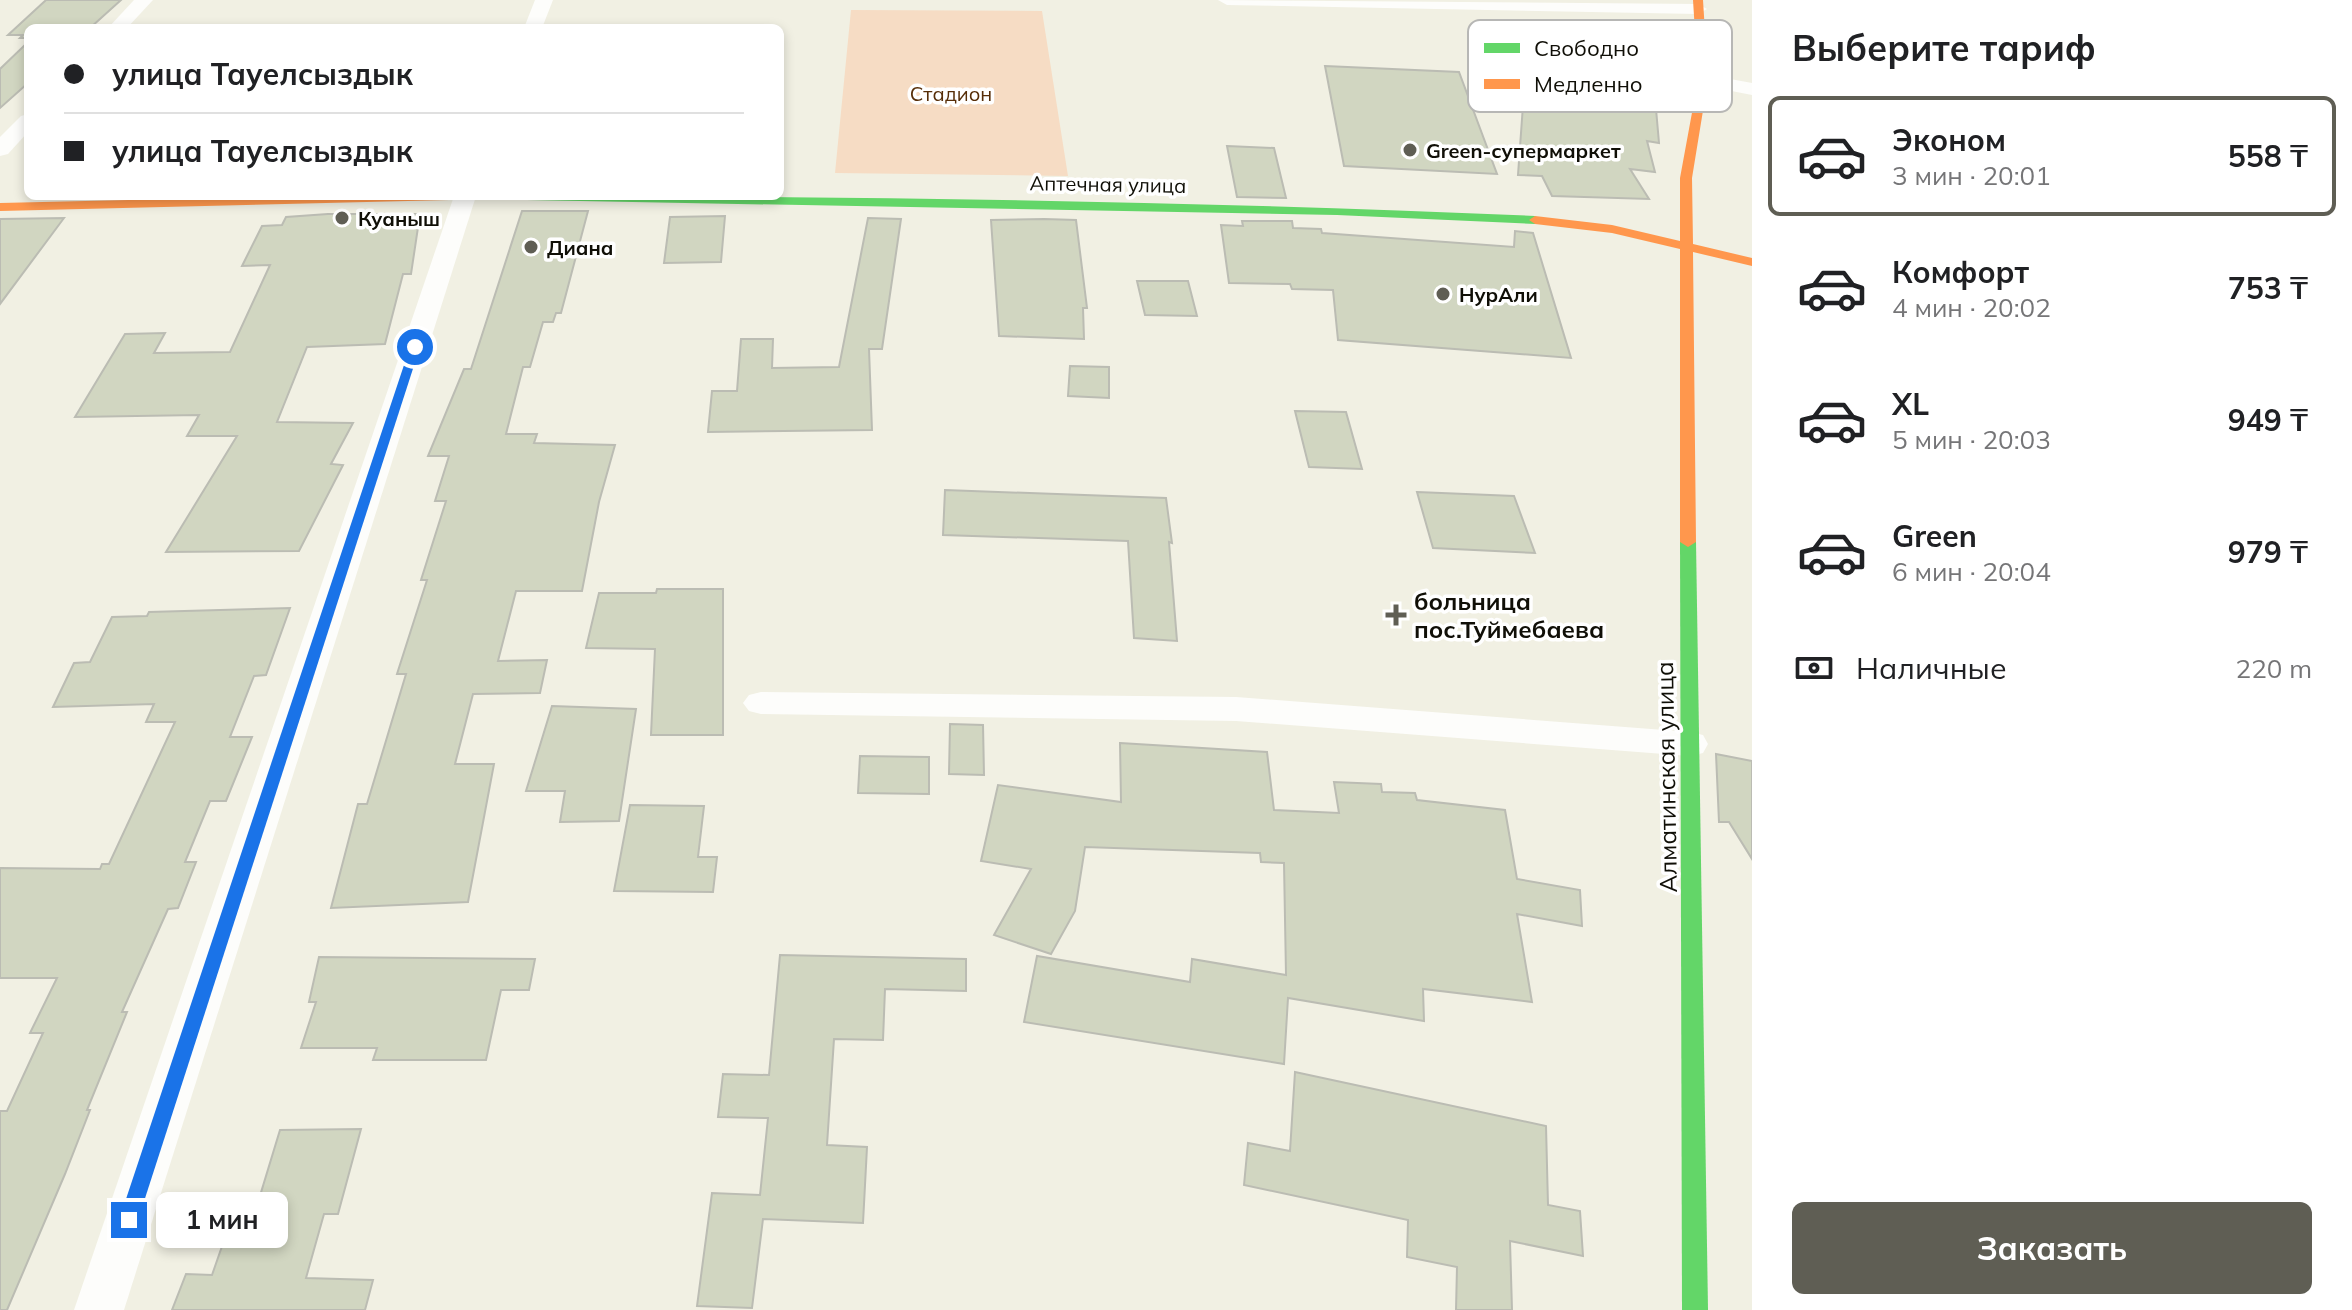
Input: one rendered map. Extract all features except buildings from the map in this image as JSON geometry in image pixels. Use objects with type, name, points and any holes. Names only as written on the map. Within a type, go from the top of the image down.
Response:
[{"type":"main road","name":"Алматинская улица","points":[[1695,1310],[1685,244],[1686,178],[1697,112]]},
{"type":"main road","points":[[0,207],[286,200]]},
{"type":"main road","name":"Аптечная улица","points":[[743,200],[1337,211],[1543,220],[1612,229],[1752,262]]},
{"type":"street","points":[[121,24],[144,0]]},
{"type":"street","points":[[535,24],[544,0]]},
{"type":"street","points":[[1227,0],[1698,5]]},
{"type":"street","points":[[1732,85],[1752,89]]},
{"type":"street","points":[[0,149],[24,124]]},
{"type":"street","points":[[99,1310],[464,200]]},
{"type":"street","points":[[761,703],[1236,709],[1690,744]]},
{"type":"green space","name":"Стадион","points":[[851,10],[1042,11],[1068,176],[835,173]]},
{"type":"traffic: fast","points":[[743,200],[1337,211],[1535,220]]},
{"type":"traffic: fast","points":[[1688,542],[1695,1310]]},
{"type":"traffic: slow","points":[[1698,0],[1699,20]]},
{"type":"traffic: slow","points":[[1688,542],[1686,178],[1697,112]]},
{"type":"traffic: slow","points":[[0,207],[286,200]]},
{"type":"traffic: slow","points":[[1535,220],[1612,229],[1752,262]]},
{"type":"place","name":"Green-супермаркет","points":[[1410,150]]},
{"type":"place","name":"Куаныш","points":[[342,218]]},
{"type":"place","name":"Диана","points":[[531,247]]},
{"type":"place","name":"НурАли","points":[[1443,294]]},
{"type":"place","name":"больница пос.Туймебаева","points":[[1396,615]]},
{"type":"route","points":[[129,1220],[415,347]]}]
